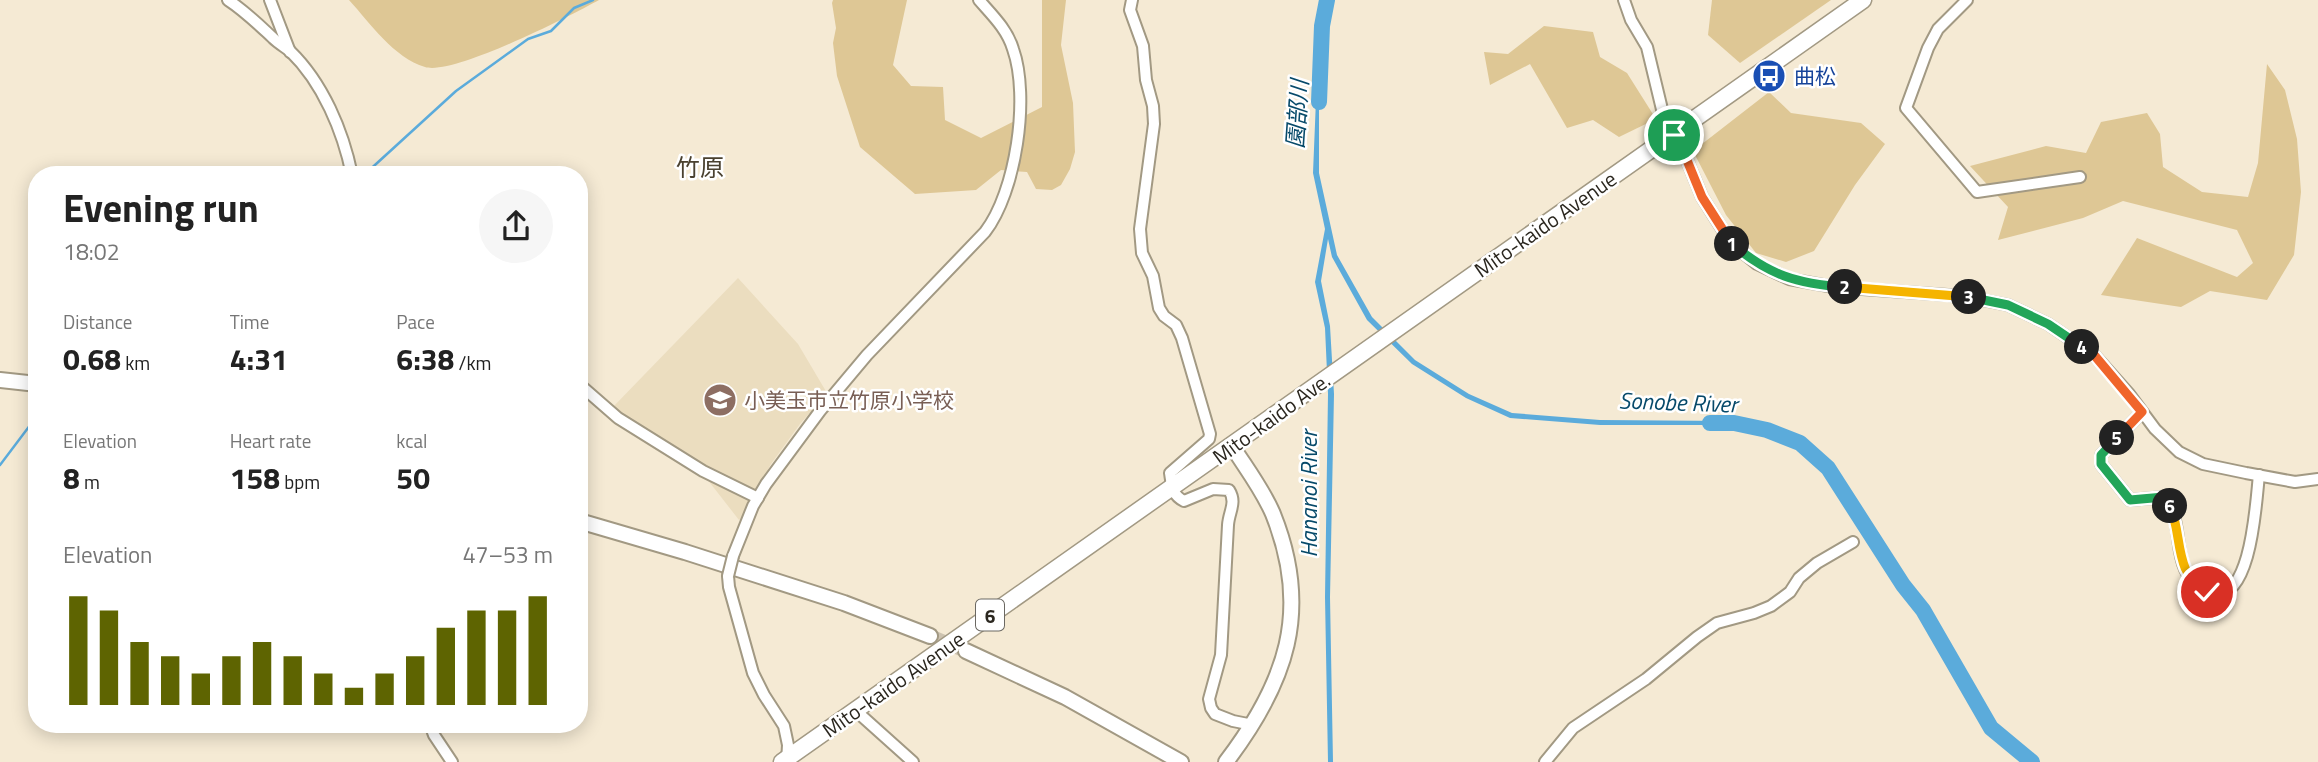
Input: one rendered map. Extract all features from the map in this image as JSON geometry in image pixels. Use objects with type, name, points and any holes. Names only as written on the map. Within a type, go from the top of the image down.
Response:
[{"type":"highway","name":"Mito-kaido Avenue","points":[[1399,327],[1863,0]]},
{"type":"highway","name":"Mito-kaido Ave.","points":[[1173,489],[1399,327]]},
{"type":"highway","name":"Mito-kaido Avenue","points":[[786,761],[1173,489]]},
{"type":"main road","points":[[0,380],[28,383]]},
{"type":"main road","points":[[1226,762],[1253,725],[1278,678],[1290,631],[1291,585],[1285,549],[1273,512],[1232,446]]},
{"type":"main road","points":[[588,524],[844,603],[929,638]]},
{"type":"main road","points":[[1163,762],[1047,696],[963,653],[1065,697],[1181,762]]},
{"type":"main road","points":[[1235,762],[1244,738]]},
{"type":"street","points":[[228,0],[247,13],[290,52],[328,103],[349,166]]},
{"type":"street","points":[[270,0],[290,52]]},
{"type":"street","points":[[786,761],[788,741],[784,726],[753,673],[729,587],[728,576],[733,556],[758,498],[786,457],[867,355],[985,232],[1000,210],[1019,131],[1018,65],[1013,47],[1003,28],[979,0]]},
{"type":"street","points":[[1132,0],[1130,10],[1143,46],[1154,124],[1140,229],[1142,253],[1153,276],[1159,308],[1164,316],[1176,325],[1182,338],[1210,434],[1209,439],[1170,473],[1176,496],[1184,500],[1222,488],[1229,490],[1233,497],[1234,505],[1229,514],[1228,525],[1221,655],[1209,698],[1215,714],[1253,725]]},
{"type":"street","points":[[1624,0],[1631,20],[1647,47],[1666,127],[1682,148],[1702,197],[1731,243],[1757,264],[1789,279],[1823,285],[1962,296],[2008,305],[2048,324],[2095,356],[2155,429],[2179,452],[2203,464],[2295,482],[2318,479]]},
{"type":"street","points":[[1967,0],[1938,29],[1906,107],[1977,192],[2080,177]]},
{"type":"street","points":[[588,392],[618,418],[703,471],[758,498]]},
{"type":"street","points":[[2142,412],[2101,455],[2101,464],[2130,500],[2164,497],[2173,512],[2178,546],[2185,569],[2192,580],[2207,592],[2217,594],[2228,591],[2242,574],[2248,555],[2259,475]]},
{"type":"street","points":[[1545,762],[1573,728],[1646,679],[1697,637],[1717,623],[1771,606],[1790,592],[1800,578],[1816,564],[1853,542]]},
{"type":"street","points":[[855,710],[913,762]]},
{"type":"street","points":[[433,733],[452,762]]},
{"type":"shaded area","points":[[349,0],[599,0],[485,54],[460,63],[425,67],[393,48]]},
{"type":"shaded area","points":[[833,0],[907,0],[893,65],[911,86],[943,87],[945,120],[981,138],[1042,107],[1042,0],[1066,0],[1061,45],[1073,103],[1075,152],[1061,185],[1052,190],[1036,189],[1027,172],[1001,170],[976,190],[915,194],[860,147],[837,76],[833,43],[836,28]]},
{"type":"shaded area","points":[[1712,0],[1831,0],[1740,63],[1708,35]]},
{"type":"shaded area","points":[[1544,26],[1593,32],[1600,57],[1627,73],[1656,119],[1619,137],[1593,120],[1567,128],[1530,64],[1490,85],[1484,52],[1508,54]]},
{"type":"shaded area","points":[[2267,64],[2285,90],[2297,139],[2301,192],[2294,255],[2267,300],[2210,291],[2181,307],[2101,295],[2137,238],[2237,277],[2253,263],[2237,230],[2123,201],[2083,218],[1998,240],[2008,207],[1970,166],[2046,146],[2086,153],[2101,122],[2147,113],[2160,134],[2163,167],[2202,192],[2248,197],[2258,163]]},
{"type":"shaded area","points":[[1769,92],[1791,113],[1861,123],[1885,144],[1855,185],[1814,251],[1786,262],[1756,253],[1726,215],[1693,151]]},
{"type":"shaded area","name":"小美玉市立竹原小学校","points":[[738,278],[798,344],[827,393],[771,464],[739,520],[707,479],[612,408]]},
{"type":"water","points":[[1319,26],[1319,173],[1337,255],[1372,317],[1415,360],[1469,394],[1512,413],[1600,420],[1729,421],[1735,425],[1600,425],[1510,418],[1466,398],[1412,364],[1367,320],[1332,257],[1328,239],[1321,281],[1330,326],[1334,394],[1330,597],[1333,762],[1328,762],[1325,597],[1328,394],[1325,328],[1315,282],[1325,229],[1313,173]]},
{"type":"waterway","points":[[374,166],[456,91],[528,39],[551,31],[574,8],[593,0]]},
{"type":"waterway","name":"園部川","points":[[1319,102],[1322,26],[1327,0]]},
{"type":"waterway","name":"Sonobe River","points":[[1710,423],[1734,423],[1767,430],[1800,443],[1828,468],[1903,585],[1923,610],[1991,728],[2032,762]]},
{"type":"waterway","points":[[0,465],[28,428]]},
{"type":"tunnel","points":[[930,636],[966,651]]},
{"type":"place","name":"曲松","points":[[1769,76]]},
{"type":"place","name":"小美玉市立竹原小学校","points":[[720,400]]},
{"type":"district","name":"竹原","points":[[700,167]]},
{"type":"route","points":[[1674,135],[1702,197],[1731,243],[1757,264],[1789,279],[1834,286],[1962,296],[2008,305],[2048,324],[2095,356],[2142,412],[2101,455],[2101,464],[2130,500],[2164,497],[2173,512],[2178,546],[2185,569],[2192,580],[2207,592]]},
{"type":"water label","name":"Hananoi River","points":[[1308,494]]}]
